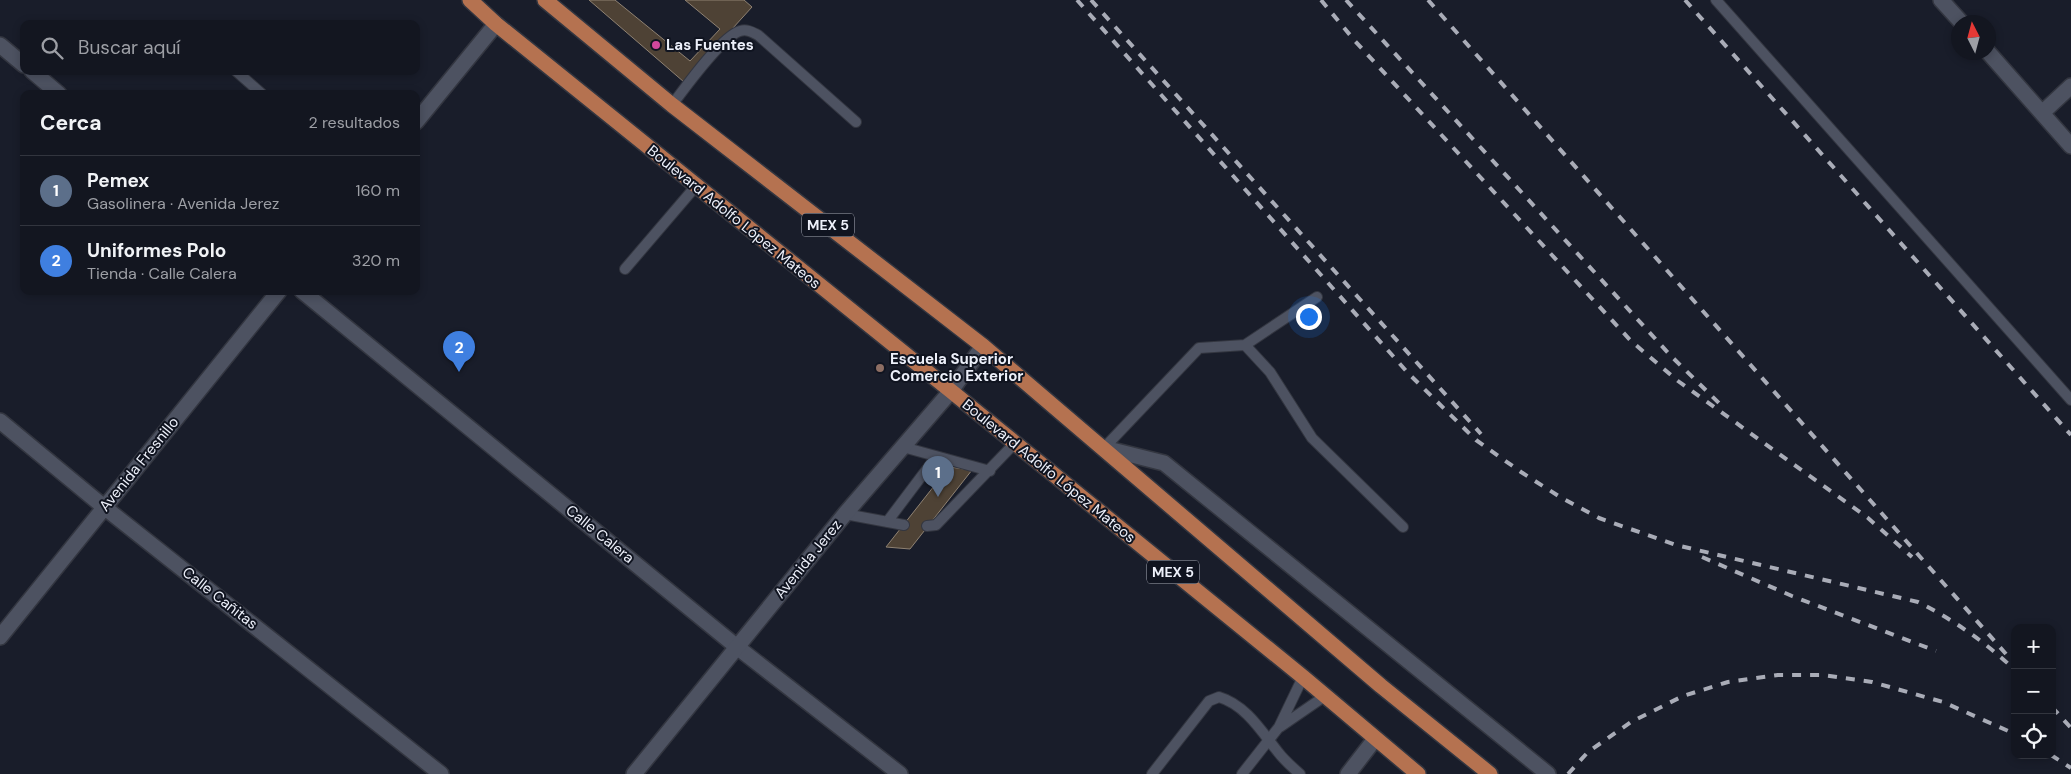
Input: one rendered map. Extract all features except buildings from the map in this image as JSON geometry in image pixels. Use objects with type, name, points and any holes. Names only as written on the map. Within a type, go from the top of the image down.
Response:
[{"type":"main road","name":"Boulevard Adolfo López Mateos","points":[[470,0],[496,24],[1303,677],[1374,739],[1418,774]]},
{"type":"main road","name":"MEX 5","points":[[545,0],[672,105],[983,346],[1381,686],[1490,774]]},
{"type":"street","points":[[1941,0],[1955,15]]},
{"type":"street","points":[[420,117],[496,24]]},
{"type":"street","points":[[0,46],[20,62]]},
{"type":"street","points":[[1995,60],[2071,146]]},
{"type":"street","points":[[37,75],[54,90]]},
{"type":"street","points":[[2042,113],[2071,86]]},
{"type":"street","name":"Avenida Fresnillo","points":[[0,637],[276,295]]},
{"type":"street","name":"Calle Calera","points":[[307,295],[737,646],[900,774]]},
{"type":"street","name":"Avenida Jerez","points":[[634,774],[845,514],[951,391],[983,346]]},
{"type":"street","name":"Calle Cañitas","points":[[0,421],[441,774]]},
{"type":"street","points":[[1104,448],[1164,463],[1548,774]]},
{"type":"street","points":[[1348,774],[1374,739]]},
{"type":"lane","points":[[1716,0],[2071,400]]},
{"type":"lane","points":[[672,105],[730,37],[741,31],[749,31],[758,35],[856,122]]},
{"type":"lane","points":[[241,75],[257,90]]},
{"type":"lane","points":[[625,269],[696,186]]},
{"type":"lane","points":[[1104,448],[1199,348],[1245,345],[1317,297]]},
{"type":"lane","points":[[1245,345],[1270,372],[1312,438],[1403,527]]},
{"type":"lane","points":[[927,526],[936,525],[1015,443]]},
{"type":"lane","points":[[903,447],[990,471]]},
{"type":"lane","points":[[887,522],[936,457]]},
{"type":"lane","points":[[845,514],[904,524]]},
{"type":"lane","points":[[1242,774],[1279,727],[1303,677]]},
{"type":"lane","points":[[1279,727],[1325,696]]},
{"type":"lane","points":[[1152,774],[1209,701],[1219,697],[1235,705],[1252,719],[1270,739],[1277,751],[1300,774]]},
{"type":"railway","points":[[1077,0],[1408,373],[1476,440],[1560,497],[1599,518],[1676,545],[1918,602],[1969,632],[2014,669]]},
{"type":"railway","points":[[1091,0],[1481,434]]},
{"type":"railway","points":[[1321,0],[1355,41],[1631,341],[1678,381],[1868,518],[1912,557]]},
{"type":"railway","points":[[1346,0],[1671,356],[1724,408]]},
{"type":"railway","points":[[1428,0],[2006,654]]},
{"type":"railway","points":[[1685,0],[2071,435]]},
{"type":"railway","points":[[1702,557],[1792,596],[1936,651]]},
{"type":"railway","points":[[1568,774],[1588,752],[1631,722],[1683,696],[1728,682],[1778,675],[1822,675],[1872,682],[1943,702],[2011,732]]},
{"type":"railway","points":[[2056,711],[2071,728]]},
{"type":"railway","points":[[2056,758],[2071,768]]},
{"type":"place","name":"Las Fuentes","points":[[656,45]]},
{"type":"place","name":"Escuela Superior Comercio Exterior","points":[[880,368]]},
{"type":"place","name":"Uniformes Polo","points":[[459,372]]},
{"type":"place","name":"Pemex","points":[[938,497]]}]
